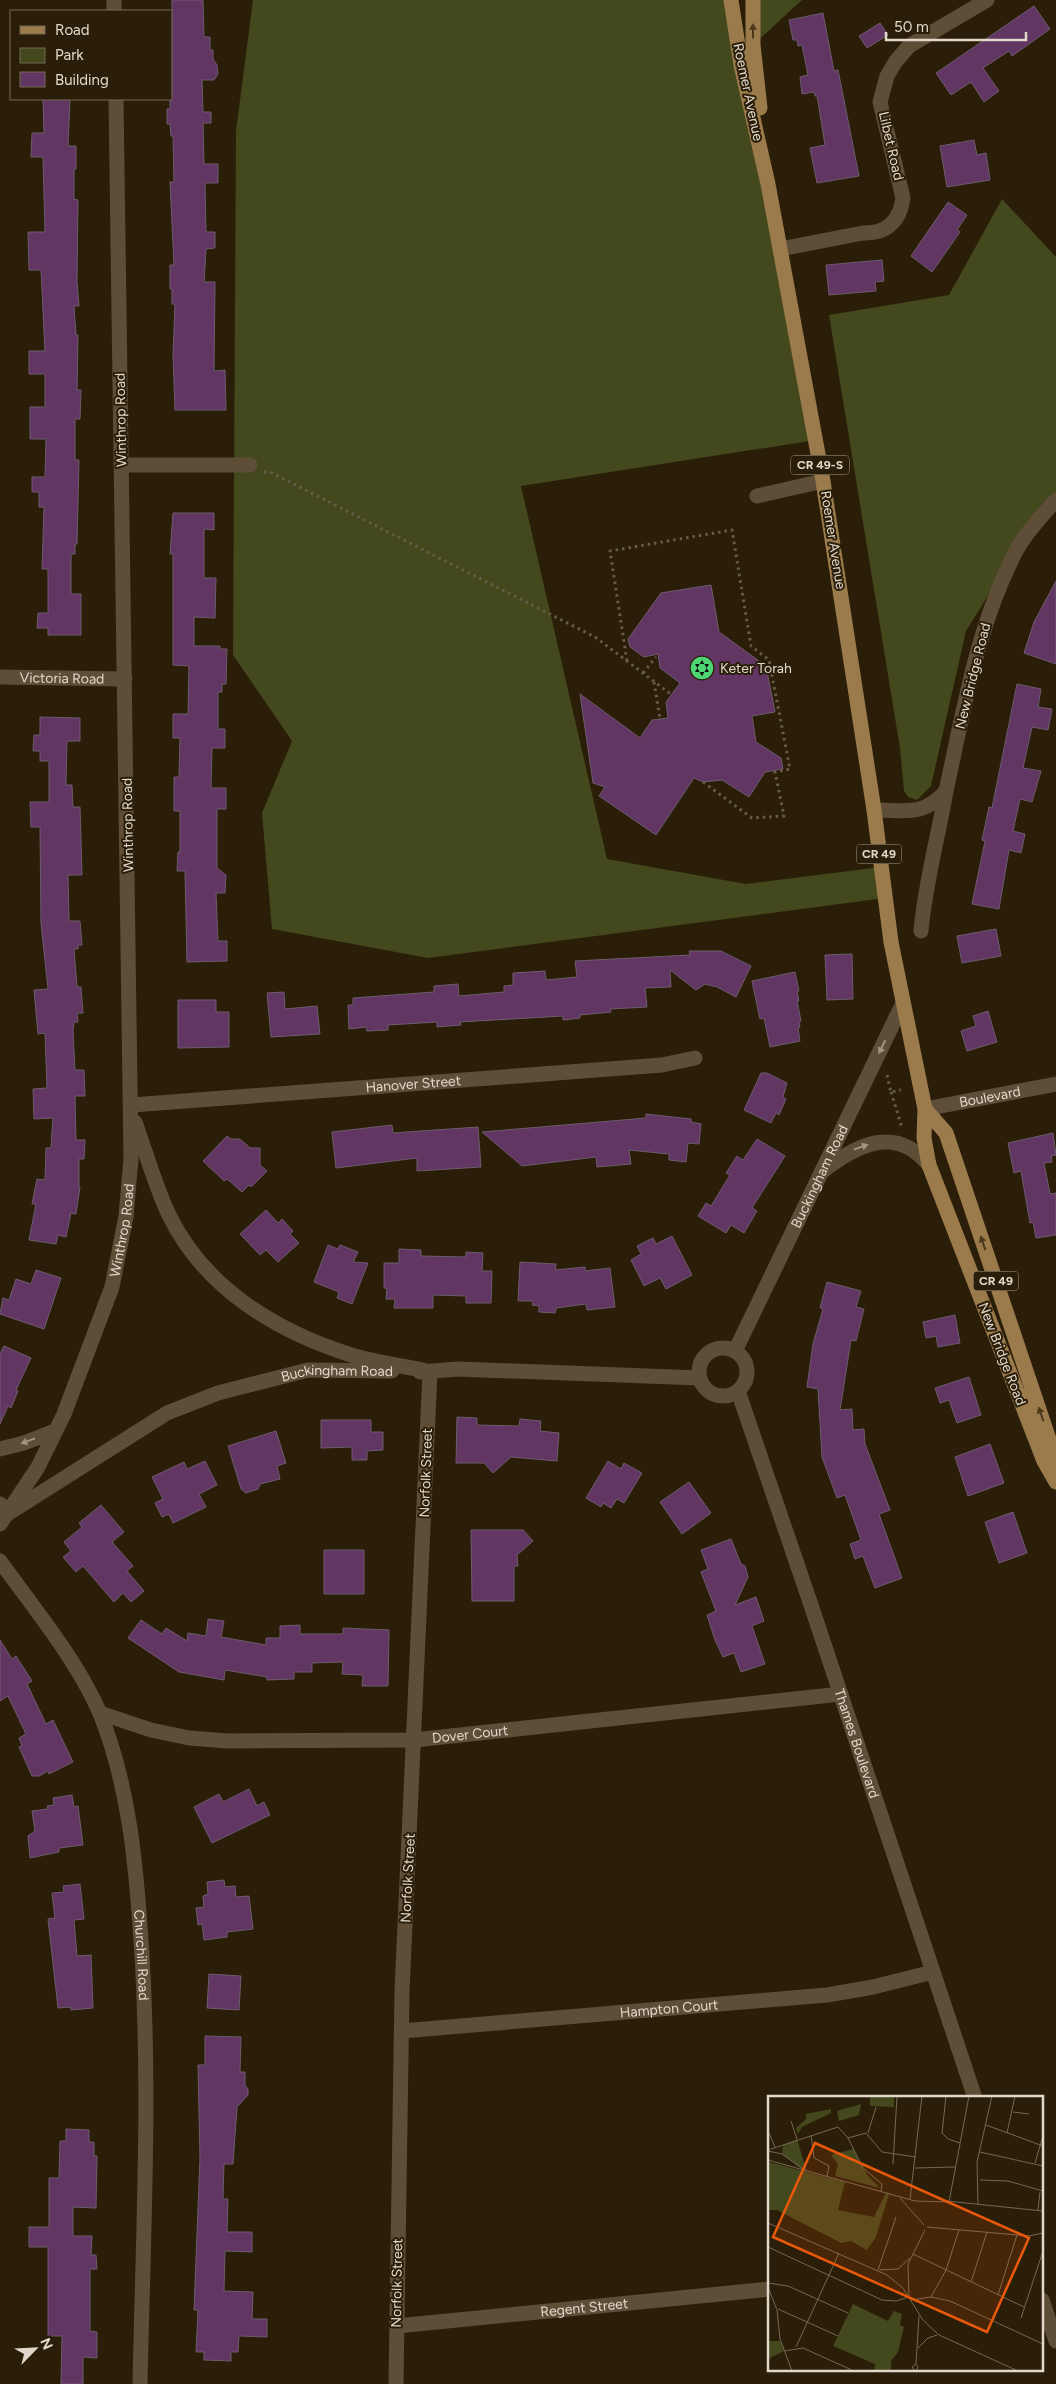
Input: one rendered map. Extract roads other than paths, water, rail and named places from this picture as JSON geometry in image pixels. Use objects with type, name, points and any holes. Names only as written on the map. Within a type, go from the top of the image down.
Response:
[{"type":"main road","name":"Roemer Avenue","points":[[731,0],[742,66],[768,184],[823,481],[874,810],[891,942],[903,1003]]},
{"type":"main road","name":"Roemer Avenue","points":[[753,0],[753,44],[768,184]]},
{"type":"main road","name":"New Bridge Road","points":[[903,1003],[925,1109],[924,1138],[929,1165],[1044,1461],[1056,1482]]},
{"type":"main road","name":"New Bridge Road","points":[[925,1109],[946,1133],[1056,1460]]},
{"type":"street","name":"Lilbet Road","points":[[780,249],[863,233],[874,233],[886,229],[896,221],[902,209],[903,198],[880,102],[887,76],[896,61],[909,46],[987,0]]},
{"type":"street","name":"Winthrop Road","points":[[3,1514],[38,1467],[56,1431],[112,1287],[126,1216],[132,1159],[116,100]]},
{"type":"street","points":[[122,465],[255,469]]},
{"type":"street","points":[[757,496],[823,481]]},
{"type":"street","name":"New Bridge Road","points":[[921,931],[924,900],[979,640],[991,606],[1017,550],[1056,500]]},
{"type":"street","name":"Victoria Road","points":[[0,677],[125,679]]},
{"type":"street","points":[[874,810],[917,810],[928,808],[946,791]]},
{"type":"street","name":"Buckingham Road","points":[[735,1350],[903,1003]]},
{"type":"street","name":"Hanover Street","points":[[132,1109],[662,1065],[695,1058]]},
{"type":"street","name":"Boulevard","points":[[925,1109],[1056,1084]]},
{"type":"street","points":[[132,1109],[169,1214],[184,1241],[202,1266],[224,1287],[274,1322],[315,1343],[350,1355],[430,1372]]},
{"type":"street","points":[[821,1173],[856,1148],[886,1142],[907,1146],[918,1151],[929,1165]]},
{"type":"street","points":[[724,1347],[735,1350],[744,1360],[747,1368],[745,1382],[738,1391],[727,1396],[712,1393],[706,1389],[700,1378],[700,1367],[708,1353],[724,1347]]},
{"type":"street","name":"Buckingham Road","points":[[3,1514],[167,1413],[218,1393],[308,1370],[430,1372],[458,1369],[700,1378]]},
{"type":"street","name":"Norfolk Street","points":[[396,2384],[402,2031],[430,1372]]},
{"type":"street","name":"Thames Boulevard","points":[[738,1391],[841,1694],[973,2096]]},
{"type":"street","points":[[0,1449],[24,1443],[56,1431]]},
{"type":"street","name":"Churchill Road","points":[[0,1561],[81,1676],[100,1714],[117,1759],[127,1804],[139,1907],[144,1976],[146,2080],[140,2384]]},
{"type":"street","name":"Dover Court","points":[[100,1714],[151,1730],[189,1738],[228,1741],[414,1740],[841,1694]]},
{"type":"street","name":"Hampton Court","points":[[402,2031],[827,1995],[873,1987],[933,1972]]},
{"type":"street","name":"Regent Street","points":[[397,2326],[768,2289]]},
{"type":"street","points":[[1044,2306],[1056,2341]]},
{"type":"place","name":"Keter Torah","points":[[702,668]]}]
